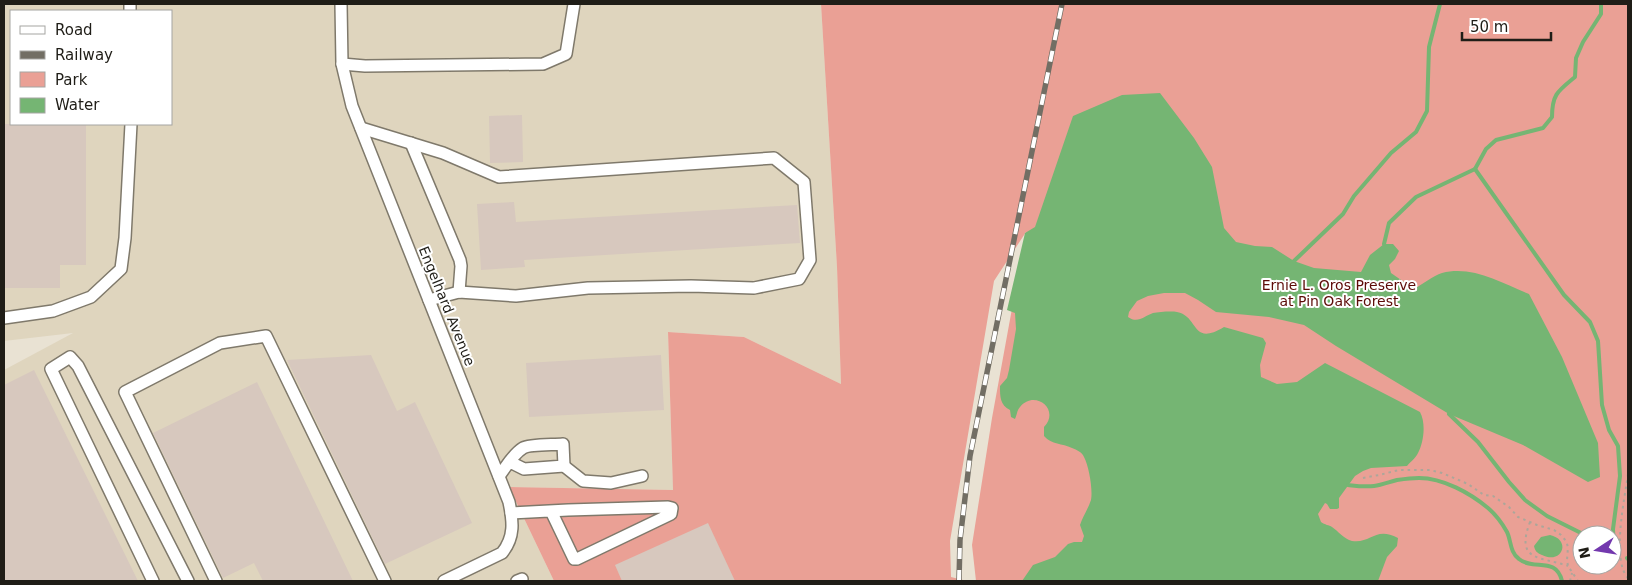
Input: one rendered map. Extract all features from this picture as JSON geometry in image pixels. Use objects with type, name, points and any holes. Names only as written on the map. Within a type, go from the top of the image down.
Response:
[{"type":"street","name":"Engelhard Avenue","points":[[341,4],[342,64],[352,106],[499,476],[509,502],[513,522],[512,535],[508,546],[502,553],[451,580]]},
{"type":"street","points":[[342,64],[365,66],[543,64],[566,54],[574,4]]},
{"type":"street","points":[[4,318],[52,310],[91,297],[121,269],[125,238],[131,125]]},
{"type":"street","points":[[361,128],[443,153],[499,176],[774,158],[804,182],[810,260],[799,279],[754,288],[691,286],[588,288],[516,296],[459,292],[429,300]]},
{"type":"street","points":[[411,143],[460,260],[459,292]]},
{"type":"street","points":[[216,581],[125,392],[220,343],[266,336],[385,581]]},
{"type":"street","points":[[153,581],[51,369],[70,357],[78,366],[188,581]]},
{"type":"street","points":[[499,476],[524,447],[563,444],[564,466]]},
{"type":"street","points":[[510,462],[524,469],[564,466],[583,481],[611,483],[642,476]]},
{"type":"street","points":[[511,513],[551,511],[668,507],[672,508],[673,511],[671,514],[576,559],[574,559],[551,511]]},
{"type":"path","points":[[1363,478],[1379,476],[1399,470],[1430,470],[1468,484],[1484,495],[1493,496],[1509,507],[1518,517],[1554,530],[1561,535],[1568,547],[1567,560],[1572,574],[1570,581]]},
{"type":"path","points":[[1628,474],[1620,539],[1622,568],[1628,578]]},
{"type":"path","points":[[1530,522],[1526,537],[1528,552],[1537,558],[1568,566]]},
{"type":"shaded area","points":[[4,4],[821,4],[837,267],[841,384],[744,337],[668,332],[673,490],[509,487],[554,581],[4,581],[4,370],[73,333],[4,341]]},
{"type":"green space","name":"Ernie L. Oros Preserve at Pin Oak Forest","points":[[821,4],[1628,4],[1628,581],[976,581],[972,545],[992,418],[1026,232],[994,281],[950,541],[951,577],[967,581],[554,581],[509,487],[673,490],[668,332],[744,337],[841,384],[837,267]]},
{"type":"water","points":[[1160,93],[1194,138],[1212,167],[1224,228],[1236,242],[1272,247],[1294,261],[1314,268],[1361,272],[1370,255],[1384,244],[1393,244],[1399,251],[1389,265],[1391,273],[1414,289],[1442,273],[1464,271],[1487,276],[1529,294],[1562,357],[1598,443],[1600,477],[1588,482],[1523,445],[1449,414],[1304,325],[1269,317],[1216,312],[1185,293],[1164,293],[1148,296],[1137,301],[1129,312],[1128,317],[1138,320],[1153,313],[1177,312],[1189,319],[1200,332],[1206,334],[1224,327],[1263,338],[1266,343],[1260,365],[1261,377],[1277,384],[1297,382],[1325,363],[1420,412],[1424,427],[1422,444],[1417,455],[1407,466],[1371,468],[1363,471],[1355,476],[1339,498],[1339,508],[1330,509],[1325,503],[1318,514],[1321,522],[1332,527],[1349,540],[1364,540],[1378,534],[1384,534],[1398,538],[1397,546],[1387,557],[1378,581],[1022,581],[1033,565],[1055,557],[1068,544],[1082,542],[1084,536],[1080,525],[1091,500],[1089,472],[1082,454],[1068,446],[1050,441],[1044,436],[1044,427],[1049,414],[1048,408],[1044,403],[1032,400],[1026,402],[1019,408],[1015,419],[1011,417],[1010,410],[1004,406],[1001,400],[1000,386],[1007,378],[1016,329],[1015,313],[1007,310],[1025,233],[1035,227],[1073,116],[1122,95]]},
{"type":"water","points":[[1550,535],[1557,538],[1562,546],[1562,551],[1555,557],[1538,553],[1534,546],[1541,537]]},
{"type":"building","points":[[522,115],[523,162],[490,163],[489,116]]},
{"type":"building","points":[[4,124],[86,125],[86,265],[60,265],[60,288],[4,288]]},
{"type":"building","points":[[514,202],[516,222],[797,205],[800,243],[524,260],[525,267],[481,270],[477,204]]},
{"type":"building","points":[[371,355],[397,411],[415,402],[472,523],[385,564],[287,360]]},
{"type":"building","points":[[661,355],[664,410],[529,417],[526,363]]},
{"type":"building","points":[[34,370],[138,581],[4,581],[4,385]]},
{"type":"building","points":[[257,382],[353,581],[263,581],[254,563],[223,578],[153,433]]},
{"type":"building","points":[[708,523],[735,581],[622,581],[615,565]]},
{"type":"waterway","points":[[1294,261],[1343,214],[1354,196],[1391,153],[1416,132],[1427,111],[1429,47],[1440,4]]},
{"type":"waterway","points":[[1384,244],[1389,223],[1416,197],[1475,169],[1486,149],[1496,140],[1543,128],[1552,117],[1553,103],[1557,94],[1575,77],[1576,58],[1583,42],[1601,14],[1601,4]]},
{"type":"waterway","points":[[1475,169],[1564,295],[1590,322],[1598,341],[1602,405],[1609,430],[1618,446],[1620,476],[1614,525]]},
{"type":"waterway","points":[[1449,414],[1478,442],[1525,500],[1547,516],[1572,528]]},
{"type":"waterway","points":[[1348,485],[1374,486],[1397,480],[1419,478],[1456,487],[1481,502],[1496,516],[1507,532],[1512,550],[1519,559],[1531,564],[1550,566],[1559,573],[1562,581]]},
{"type":"railway","points":[[959,581],[960,540],[970,456],[1062,4]]}]
